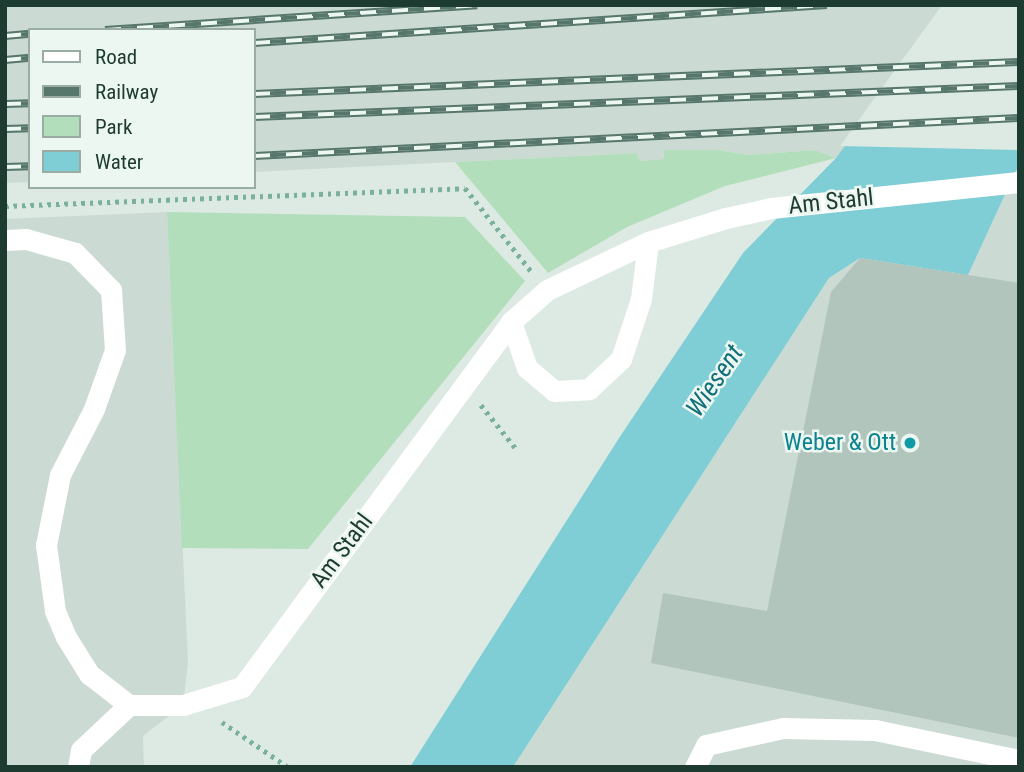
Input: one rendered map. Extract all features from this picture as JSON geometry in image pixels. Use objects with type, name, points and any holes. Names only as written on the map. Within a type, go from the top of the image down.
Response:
[{"type":"street","name":"Am Stahl","points":[[129,705],[192,702],[242,687],[511,322],[547,290],[648,242],[771,208],[1016,182]]},
{"type":"street","points":[[5,240],[26,239],[75,253],[111,289],[115,350],[94,409],[60,475],[46,545],[54,611],[66,637],[89,674],[129,705],[81,750],[78,767]]},
{"type":"street","points":[[511,322],[527,368],[554,391],[589,389],[621,359],[641,299],[648,242]]},
{"type":"street","points":[[695,767],[706,745],[783,727],[875,730],[1019,760]]},
{"type":"path","points":[[5,206],[465,188],[547,290]]},
{"type":"path","points":[[465,385],[518,451]]},
{"type":"path","points":[[192,702],[288,767]]},
{"type":"shaded area","points":[[5,5],[947,5],[836,158],[815,150],[748,155],[717,150],[664,150],[664,159],[638,161],[637,153],[256,172],[256,28],[28,28],[28,182],[5,183]]},
{"type":"shaded area","name":"Weber & Ott","points":[[1019,164],[1019,767],[513,767],[829,278],[860,258],[968,275]]},
{"type":"shaded area","points":[[167,212],[188,662],[183,705],[143,736],[144,767],[5,767],[5,219]]},
{"type":"green space","points":[[664,150],[717,150],[748,155],[815,150],[836,158],[725,186],[627,227],[548,273],[455,162],[637,153],[639,161],[664,159]]},
{"type":"green space","points":[[167,212],[465,217],[525,281],[308,549],[182,548]]},
{"type":"water","name":"Wiesent","points":[[947,5],[1019,5],[1019,164],[968,275],[860,258],[829,278],[513,767],[410,767],[621,435],[743,253],[836,158]]},
{"type":"pier","points":[[942,5],[1019,5],[1019,150],[840,146]]},
{"type":"building","name":"Weber & Ott","points":[[860,258],[1019,283],[1019,738],[651,663],[663,593],[767,611],[831,292]]},
{"type":"railway","points":[[135,28],[477,5]]},
{"type":"railway","points":[[256,43],[827,5]]},
{"type":"railway","points":[[5,36],[28,34]]},
{"type":"railway","points":[[5,60],[28,58]]},
{"type":"railway","points":[[256,94],[1019,62]]},
{"type":"railway","points":[[256,117],[1019,86]]},
{"type":"railway","points":[[5,104],[28,103]]},
{"type":"railway","points":[[256,156],[1019,118]]},
{"type":"railway","points":[[5,129],[28,128]]},
{"type":"railway","points":[[5,167],[28,166]]},
{"type":"place","name":"Weber & Ott","points":[[910,443]]}]
